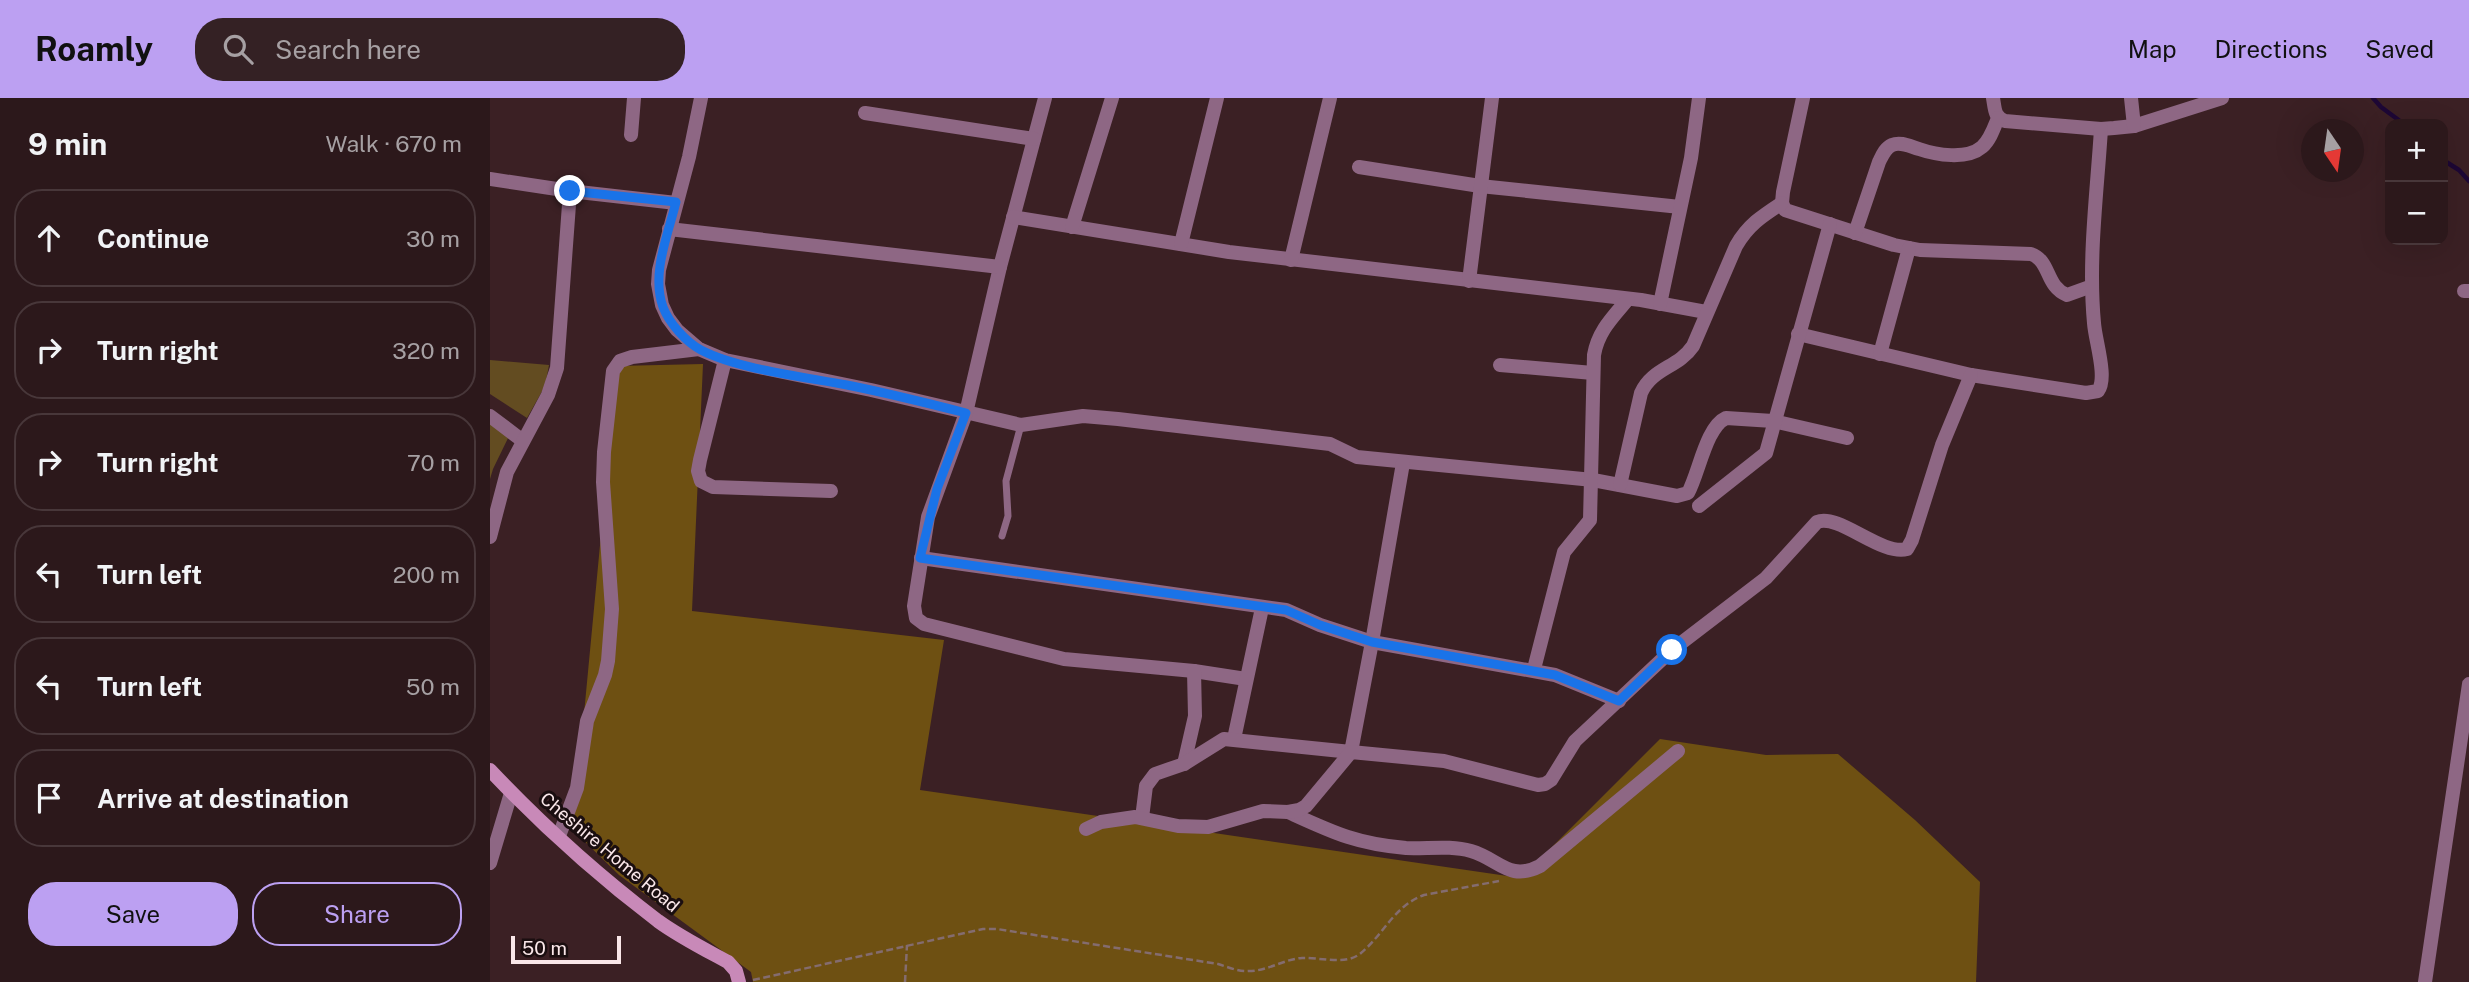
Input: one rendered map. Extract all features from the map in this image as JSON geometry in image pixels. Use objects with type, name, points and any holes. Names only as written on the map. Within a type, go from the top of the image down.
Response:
[{"type":"street","points":[[631,135],[634,98]]},
{"type":"street","points":[[701,98],[695,135],[669,229],[658,284],[662,304],[677,330],[699,349],[725,360],[872,390],[1021,425],[1083,416],[1118,419],[1330,444],[1357,457],[1592,480],[1677,496],[1685,495],[1690,488],[1711,434],[1721,420],[1734,417],[1773,421],[1847,438]]},
{"type":"street","points":[[1045,98],[1000,268],[966,413],[937,489],[920,558],[914,612],[916,618],[924,624],[1064,659],[1194,671],[1246,679]]},
{"type":"street","points":[[1072,227],[1112,98]]},
{"type":"street","points":[[1181,244],[1217,98]]},
{"type":"street","points":[[1291,260],[1330,98]]},
{"type":"street","points":[[1469,281],[1492,98]]},
{"type":"street","points":[[1660,304],[1691,158],[1699,98]]},
{"type":"street","points":[[1803,98],[1782,203],[1786,210],[1909,248],[1959,253],[2032,254],[2042,261],[2054,287],[2061,292],[2067,295],[2092,286]]},
{"type":"street","points":[[1993,98],[1995,113],[2005,121],[2101,129],[2134,126],[2222,98]]},
{"type":"street","points":[[2131,98],[2134,126]]},
{"type":"street","points":[[865,113],[1034,139]]},
{"type":"street","points":[[1855,233],[1879,162],[1884,152],[1892,145],[1900,143],[1944,155],[1967,154],[1985,145],[1998,118]]},
{"type":"street","points":[[1798,334],[1971,375],[2086,393],[2098,391],[2103,380],[2094,327],[2092,286],[2101,129]]},
{"type":"street","points":[[1359,167],[1480,186],[1680,207]]},
{"type":"street","points":[[490,179],[676,202]]},
{"type":"street","points":[[490,537],[507,472],[548,395],[557,368],[570,191]]},
{"type":"street","points":[[1620,485],[1641,393],[1646,382],[1687,355],[1744,232],[1754,221],[1782,203]]},
{"type":"street","points":[[1013,217],[1291,260],[1628,299],[1706,312]]},
{"type":"street","points":[[1699,506],[1766,453],[1830,224]]},
{"type":"street","points":[[669,229],[1000,268]]},
{"type":"street","points":[[1880,354],[1909,248]]},
{"type":"street","points":[[1534,669],[1564,552],[1590,520],[1596,341],[1602,329],[1628,299]]},
{"type":"street","points":[[559,836],[577,788],[587,721],[606,675],[608,662],[612,609],[603,482],[613,371],[620,361],[632,357],[699,349]]},
{"type":"street","points":[[725,360],[700,460],[698,471],[701,481],[713,487],[831,491]]},
{"type":"street","points":[[1500,365],[1593,373]]},
{"type":"street","points":[[1142,818],[1144,794],[1155,774],[1184,764],[1224,739],[1444,761],[1538,785],[1545,784],[1551,780],[1575,741],[1672,650],[1772,572],[1819,520],[1828,521],[1892,549],[1907,549],[1912,541],[1942,446],[1971,375]]},
{"type":"street","points":[[490,416],[523,441]]},
{"type":"street","points":[[1086,829],[1120,818],[1142,818],[1178,826],[1208,827],[1263,811],[1288,812],[1306,806],[1351,752],[1403,463]]},
{"type":"street","points":[[920,558],[1286,610],[1320,625],[1372,642],[1534,669],[1577,682],[1619,701]]},
{"type":"street","points":[[1234,739],[1262,608]]},
{"type":"street","points":[[1184,764],[1195,716],[1194,671]]},
{"type":"street","points":[[2425,982],[2463,765],[2469,684]]},
{"type":"street","points":[[1288,812],[1350,839],[1409,848],[1470,851],[1510,871],[1522,873],[1539,866],[1678,751]]},
{"type":"street","name":"Cheshire Home Road","points":[[490,770],[511,793],[559,836],[658,920],[728,962],[745,981]]},
{"type":"street","points":[[490,863],[511,793]]},
{"type":"lane","points":[[1002,536],[1008,516],[1006,481],[1021,425]]},
{"type":"path","points":[[745,981],[983,929],[1218,964],[1245,972],[1258,971],[1293,960],[1353,958],[1361,954],[1393,916],[1413,899],[1438,892],[1496,883],[1522,873]]},
{"type":"path","points":[[905,982],[907,945]]},
{"type":"shaded area","points":[[490,360],[549,365],[545,386],[527,418],[490,394]]},
{"type":"shaded area","points":[[703,364],[692,611],[944,640],[920,790],[1521,878],[1660,739],[1766,755],[1838,754],[1915,820],[1980,882],[1976,982],[753,982],[751,972],[619,875],[573,830],[617,366]]},
{"type":"shaded area","points":[[490,415],[512,430],[490,479]]},
{"type":"waterway","points":[[2373,98],[2397,119]]},
{"type":"waterway","points":[[2448,163],[2469,181]]},
{"type":"route","points":[[570,191],[676,202],[658,284],[668,318],[677,330],[699,349],[725,360],[872,390],[966,413],[928,517],[920,558],[1286,610],[1320,625],[1372,642],[1534,669],[1577,682],[1619,701],[1672,650]]}]
